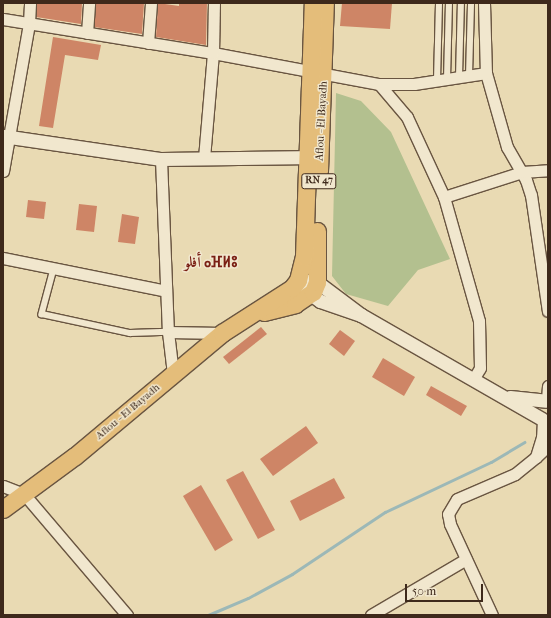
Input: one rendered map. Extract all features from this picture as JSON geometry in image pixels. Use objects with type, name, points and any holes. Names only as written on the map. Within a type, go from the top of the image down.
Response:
[{"type":"main road","name":"Aflou - El Bayadh","points":[[313,3],[318,72]]},
{"type":"main road","name":"Aflou - El Bayadh","points":[[3,510],[81,451],[222,333],[292,288],[298,280],[304,264],[318,72],[325,3]]},
{"type":"main road","name":"Aflou - El Bayadh","points":[[252,315],[295,304],[314,288],[313,157]]},
{"type":"street","points":[[3,171],[6,137],[29,23],[30,3]]},
{"type":"street","points":[[87,33],[89,3]]},
{"type":"street","points":[[148,44],[151,3]]},
{"type":"street","points":[[204,158],[213,53],[214,3]]},
{"type":"street","points":[[484,3],[486,73],[507,147],[522,172],[533,207],[548,311]]},
{"type":"street","points":[[3,19],[148,44],[213,53],[379,84],[402,85],[486,73]]},
{"type":"street","points":[[379,84],[407,117],[444,197],[479,322],[480,368],[474,378]]},
{"type":"street","points":[[6,137],[161,159],[313,157]]},
{"type":"street","points":[[161,159],[168,332],[172,374]]},
{"type":"street","points":[[444,197],[522,172],[548,170]]},
{"type":"street","points":[[3,258],[166,291]]},
{"type":"street","points":[[298,280],[314,288],[328,305],[361,315],[506,396],[544,422]]},
{"type":"street","points":[[168,332],[222,333]]},
{"type":"street","points":[[536,456],[542,437],[544,422],[542,409],[547,400],[548,386]]},
{"type":"street","points":[[506,396],[547,400]]},
{"type":"street","points":[[492,615],[450,524],[448,514],[451,507],[465,494],[516,474],[548,446]]},
{"type":"street","points":[[3,486],[24,494],[126,615]]},
{"type":"street","points":[[371,615],[466,559]]},
{"type":"lane","points":[[439,3],[453,78]]},
{"type":"lane","points":[[449,3],[453,78]]},
{"type":"lane","points":[[453,78],[461,3]]},
{"type":"lane","points":[[453,78],[471,3]]},
{"type":"lane","points":[[54,269],[42,314],[130,333],[168,332]]},
{"type":"green space","points":[[336,93],[361,101],[391,132],[450,259],[418,270],[388,306],[346,294],[332,276]]},
{"type":"building","points":[[37,3],[82,3],[81,24],[36,17]]},
{"type":"building","points":[[96,3],[144,3],[142,34],[94,27]]},
{"type":"building","points":[[158,3],[179,6],[179,3],[207,3],[206,45],[156,37]]},
{"type":"building","points":[[342,3],[392,3],[390,29],[340,26]]},
{"type":"building","points":[[53,37],[101,45],[98,60],[65,55],[53,128],[39,126]]},
{"type":"building","points":[[28,200],[46,202],[44,219],[26,217]]},
{"type":"building","points":[[79,204],[97,206],[94,232],[76,230]]},
{"type":"building","points":[[122,214],[139,217],[135,244],[118,242]]},
{"type":"building","points":[[261,327],[267,334],[229,364],[223,357]]},
{"type":"building","points":[[340,330],[355,341],[344,356],[329,344]]},
{"type":"building","points":[[383,358],[415,377],[404,396],[372,377]]},
{"type":"building","points":[[431,386],[467,406],[461,416],[426,395]]},
{"type":"building","points":[[306,426],[318,443],[273,476],[260,459]]},
{"type":"building","points":[[243,471],[275,530],[258,539],[226,480]]},
{"type":"building","points":[[334,478],[345,498],[300,521],[290,501]]},
{"type":"building","points":[[201,485],[233,540],[215,551],[183,496]]},
{"type":"waterway","points":[[208,615],[248,598],[292,574],[385,512],[491,462],[524,442]]},
{"type":"district","name":"أفلو ⴰⴼⵍⵓ","points":[[211,263]]}]
